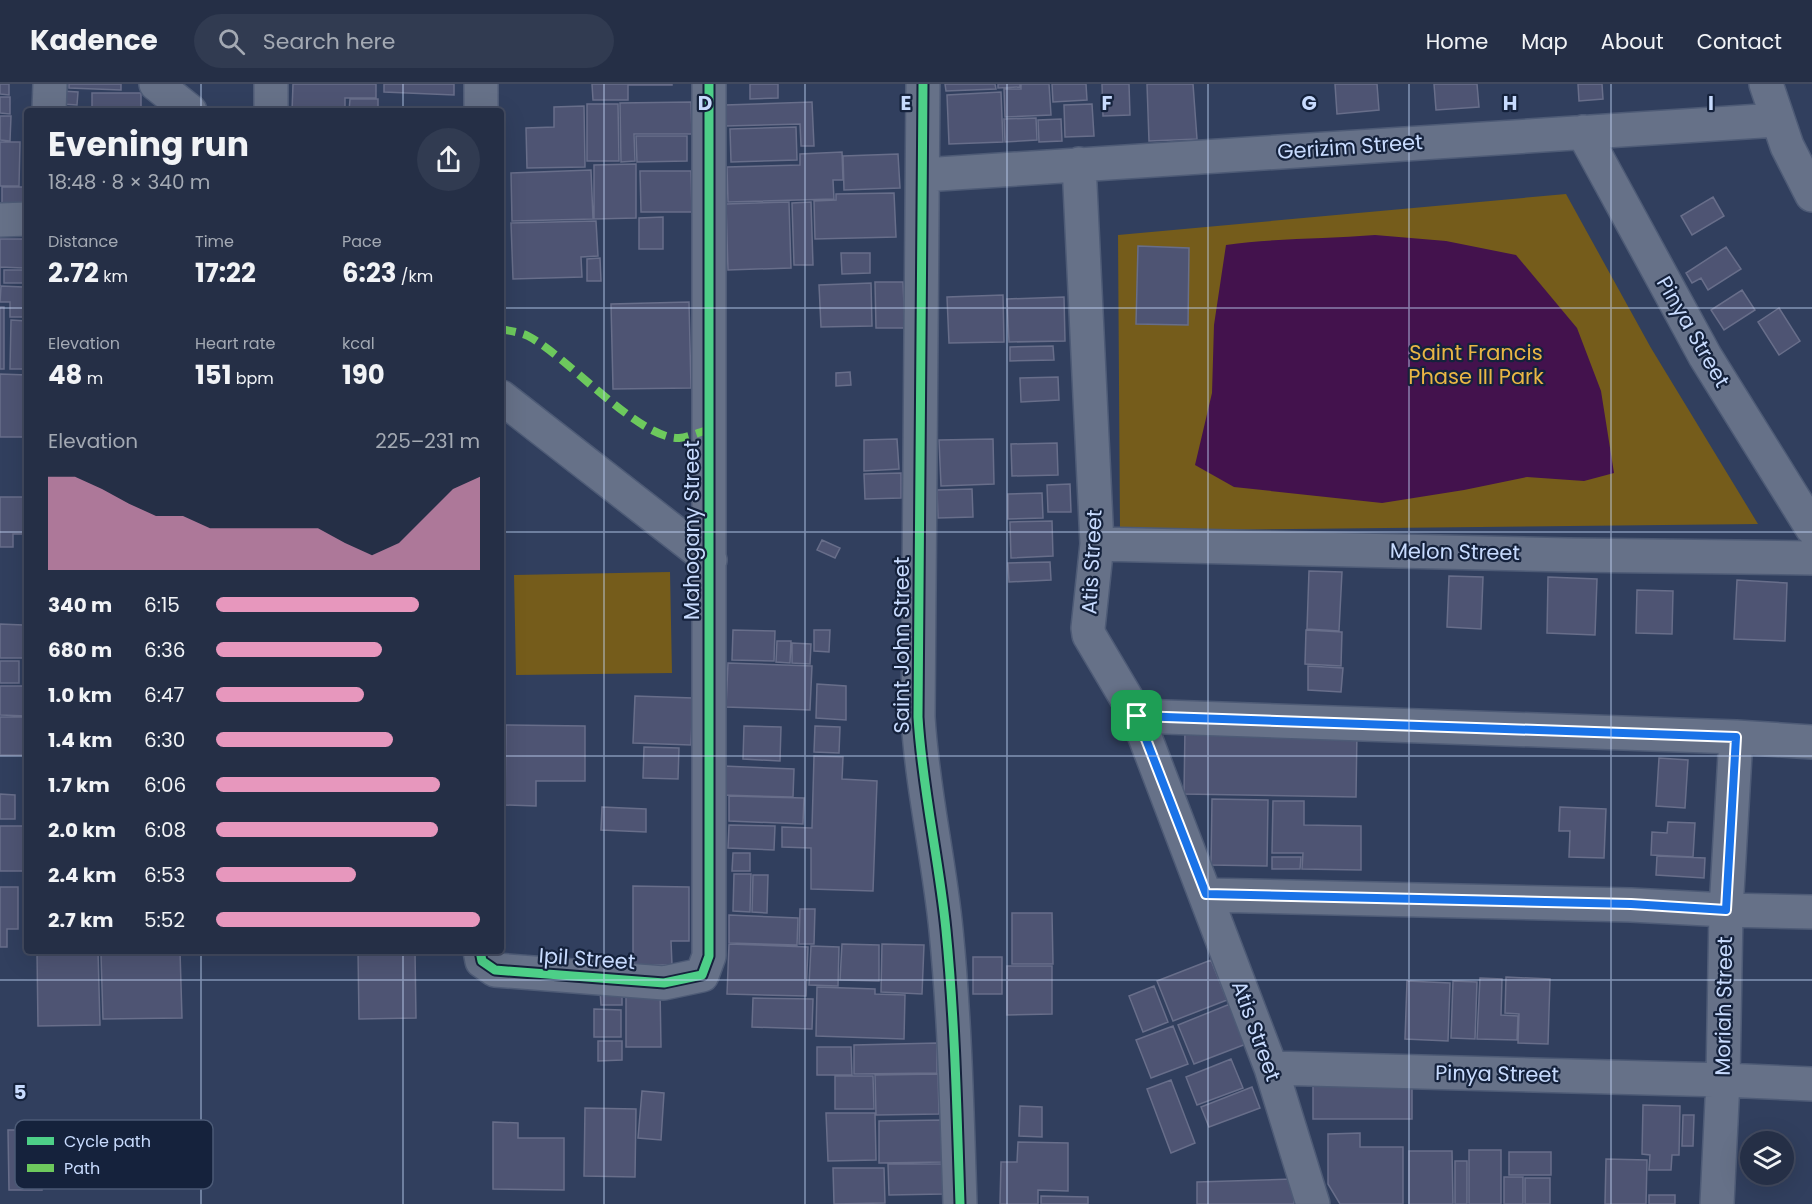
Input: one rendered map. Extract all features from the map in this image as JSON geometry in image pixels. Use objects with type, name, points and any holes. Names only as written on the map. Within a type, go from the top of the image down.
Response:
[{"type":"street","points":[[49,108],[50,84]]},
{"type":"street","points":[[156,84],[186,108]]},
{"type":"street","points":[[271,84],[271,108]]},
{"type":"street","points":[[481,84],[481,108]]},
{"type":"street","name":"Mahogany Street","points":[[702,975],[709,956],[711,560],[709,84]]},
{"type":"street","name":"Saint John Street","points":[[923,84],[918,717],[920,748],[946,929],[957,1097],[960,1204]]},
{"type":"street","points":[[1766,84],[1787,146],[1812,195]]},
{"type":"street","name":"Gerizim Street","points":[[922,175],[1777,120]]},
{"type":"street","name":"Pinya Street","points":[[1583,132],[1705,356],[1812,528]]},
{"type":"street","name":"Atis Street","points":[[1079,164],[1097,544],[1089,636],[1137,716],[1271,1068],[1313,1204]]},
{"type":"street","points":[[0,220],[24,219]]},
{"type":"street","points":[[504,399],[711,560]]},
{"type":"street","name":"Melon Street","points":[[1097,544],[1812,558]]},
{"type":"street","points":[[1137,716],[1736,737],[1812,742]]},
{"type":"street","name":"Moriah Street","points":[[1717,1204],[1723,1080],[1726,910],[1736,737]]},
{"type":"street","points":[[1206,894],[1631,904],[1812,912]]},
{"type":"street","name":"Ipil Street","points":[[481,954],[482,960],[495,970],[664,983],[702,975]]},
{"type":"street","name":"Pinya Street","points":[[1271,1068],[1812,1084]]},
{"type":"green space","name":"Saint Francis Phase III Park","points":[[1566,194],[1651,348],[1758,524],[1120,531],[1118,235]]},
{"type":"green space","points":[[670,572],[672,673],[516,675],[514,575]]},
{"type":"shaded area","points":[[1375,235],[1446,241],[1516,255],[1577,328],[1601,391],[1614,473],[1584,481],[1527,477],[1382,503],[1234,487],[1195,465],[1212,393],[1214,325],[1226,245]]},
{"type":"building","points":[[0,84],[9,84],[9,95],[0,94]]},
{"type":"building","points":[[69,84],[121,84],[121,90],[69,88]]},
{"type":"building","points":[[293,84],[376,84],[376,98],[345,98],[345,108],[292,108]]},
{"type":"building","points":[[384,84],[454,84],[454,95],[384,92]]},
{"type":"building","points":[[592,84],[672,85],[628,85],[628,100],[593,100]]},
{"type":"building","points":[[750,84],[778,84],[778,98],[750,99]]},
{"type":"building","points":[[945,84],[995,84],[996,89],[946,91]]},
{"type":"building","points":[[998,84],[1020,84],[1020,87],[998,88]]},
{"type":"building","points":[[1021,84],[1049,84],[1051,115],[1005,117],[1004,89],[1021,89]]},
{"type":"building","points":[[1052,84],[1086,84],[1087,100],[1053,102]]},
{"type":"building","points":[[1102,84],[1129,84],[1130,115],[1103,116]]},
{"type":"building","points":[[1147,84],[1193,84],[1197,139],[1149,141]]},
{"type":"building","points":[[1335,84],[1377,84],[1379,110],[1337,114]]},
{"type":"building","points":[[1434,84],[1477,84],[1479,107],[1436,110]]},
{"type":"building","points":[[1578,84],[1602,84],[1603,99],[1579,101]]},
{"type":"building","points":[[62,91],[78,92],[77,105],[62,104]]},
{"type":"building","points":[[1001,92],[1003,142],[949,144],[947,95]]},
{"type":"building","points":[[92,93],[141,93],[141,108],[92,108]]},
{"type":"building","points":[[0,97],[10,97],[10,114],[0,113]]},
{"type":"building","points":[[350,99],[378,99],[378,108],[349,108]]},
{"type":"building","points":[[691,102],[692,134],[634,134],[635,161],[621,162],[620,103]]},
{"type":"building","points":[[812,102],[814,146],[801,146],[800,124],[725,126],[725,105]]},
{"type":"building","points":[[587,104],[618,104],[619,161],[587,161]]},
{"type":"building","points":[[1092,104],[1094,136],[1065,137],[1064,105]]},
{"type":"building","points":[[584,106],[585,167],[527,168],[526,128],[554,127],[554,107]]},
{"type":"building","points":[[0,116],[11,116],[10,141],[0,140]]},
{"type":"building","points":[[1036,118],[1037,140],[1005,142],[1004,119]]},
{"type":"building","points":[[1061,119],[1062,141],[1039,142],[1038,120]]},
{"type":"building","points":[[796,127],[797,160],[731,162],[730,129]]},
{"type":"building","points":[[636,136],[687,136],[687,161],[637,162]]},
{"type":"building","points":[[0,142],[20,142],[19,186],[0,186]]},
{"type":"building","points":[[842,152],[843,180],[833,180],[834,199],[728,202],[727,167],[800,165],[800,154]]},
{"type":"building","points":[[898,154],[900,188],[844,190],[843,156]]},
{"type":"building","points":[[636,164],[636,218],[594,219],[594,165]]},
{"type":"building","points":[[591,170],[593,219],[512,221],[511,173]]},
{"type":"building","points":[[640,171],[691,171],[692,212],[641,212]]},
{"type":"building","points":[[2,187],[24,187],[24,205],[2,204]]},
{"type":"building","points":[[894,193],[896,237],[815,239],[814,201],[836,200],[836,194]]},
{"type":"building","points":[[1713,197],[1724,216],[1692,235],[1681,216]]},
{"type":"building","points":[[789,202],[791,268],[728,270],[726,204]]},
{"type":"building","points":[[811,202],[813,265],[794,265],[792,203]]},
{"type":"building","points":[[663,217],[663,249],[639,249],[639,218]]},
{"type":"building","points":[[596,221],[598,256],[581,257],[582,277],[513,279],[511,223]]},
{"type":"building","points":[[0,239],[24,239],[23,268],[0,267]]},
{"type":"building","points":[[1138,246],[1189,248],[1188,325],[1136,324]]},
{"type":"building","points":[[1726,247],[1741,269],[1708,290],[1701,278],[1692,283],[1686,273]]},
{"type":"building","points":[[841,253],[870,253],[870,273],[842,274]]},
{"type":"building","points":[[600,258],[601,281],[587,281],[587,259]]},
{"type":"building","points":[[4,270],[24,270],[24,283],[4,283]]},
{"type":"building","points":[[875,282],[903,282],[905,328],[876,328]]},
{"type":"building","points":[[871,283],[872,326],[821,327],[819,285]]},
{"type":"building","points":[[1,286],[23,287],[23,317],[10,317],[10,302],[0,302]]},
{"type":"building","points":[[1742,290],[1755,310],[1724,330],[1711,310]]},
{"type":"building","points":[[1003,295],[1004,342],[949,343],[947,297]]},
{"type":"building","points":[[1064,297],[1065,341],[1009,342],[1007,299]]},
{"type":"building","points":[[689,302],[691,388],[613,389],[611,304]]},
{"type":"building","points":[[0,307],[4,307],[4,369],[0,369]]},
{"type":"building","points":[[1779,308],[1800,341],[1779,355],[1758,322]]},
{"type":"building","points":[[11,320],[24,321],[24,369],[10,369]]},
{"type":"building","points":[[1053,346],[1054,360],[1010,361],[1010,347]]},
{"type":"building","points":[[850,372],[851,385],[836,386],[836,373]]},
{"type":"building","points":[[0,374],[24,375],[24,437],[0,437]]},
{"type":"building","points":[[1058,377],[1059,400],[1021,402],[1020,378]]},
{"type":"building","points":[[897,439],[899,469],[864,471],[864,440]]},
{"type":"building","points":[[993,439],[994,484],[941,486],[939,440]]},
{"type":"building","points":[[1057,443],[1058,475],[1012,476],[1011,444]]},
{"type":"building","points":[[901,473],[901,498],[865,499],[864,474]]},
{"type":"building","points":[[1070,484],[1071,512],[1048,512],[1047,485]]},
{"type":"building","points":[[972,489],[973,517],[938,518],[937,490]]},
{"type":"building","points":[[1042,493],[1043,518],[1008,519],[1008,494]]},
{"type":"building","points":[[0,497],[24,497],[24,534],[13,534],[13,547],[0,547]]},
{"type":"building","points":[[1052,521],[1053,556],[1011,558],[1010,522]]},
{"type":"building","points":[[822,540],[840,548],[835,558],[817,550]]},
{"type":"building","points":[[1050,562],[1051,580],[1009,582],[1008,563]]},
{"type":"building","points":[[1309,571],[1342,572],[1339,631],[1307,629]]},
{"type":"building","points":[[1449,576],[1483,577],[1481,629],[1447,627]]},
{"type":"building","points":[[1548,577],[1597,579],[1595,635],[1547,633]]},
{"type":"building","points":[[1737,580],[1787,583],[1785,641],[1734,639]]},
{"type":"building","points":[[1637,590],[1673,591],[1672,634],[1636,633]]},
{"type":"building","points":[[0,624],[23,625],[23,658],[0,658]]},
{"type":"building","points":[[733,630],[775,631],[774,661],[732,660]]},
{"type":"building","points":[[814,630],[830,630],[829,652],[814,651]]},
{"type":"building","points":[[1306,630],[1342,632],[1341,666],[1305,664]]},
{"type":"building","points":[[777,641],[791,641],[790,663],[776,662]]},
{"type":"building","points":[[792,643],[811,644],[810,664],[792,663]]},
{"type":"building","points":[[0,661],[19,661],[19,683],[0,683]]},
{"type":"building","points":[[728,663],[812,666],[810,710],[726,707]]},
{"type":"building","points":[[1308,666],[1343,668],[1341,692],[1308,690]]},
{"type":"building","points":[[817,684],[846,686],[846,720],[816,718]]},
{"type":"building","points":[[0,686],[24,686],[24,716],[0,715]]},
{"type":"building","points":[[635,696],[693,698],[691,745],[633,743]]},
{"type":"building","points":[[0,717],[24,717],[24,755],[0,755]]},
{"type":"building","points":[[506,725],[585,726],[585,781],[536,781],[536,806],[505,805]]},
{"type":"building","points":[[744,726],[781,727],[780,761],[743,759]]},
{"type":"building","points":[[815,726],[840,727],[839,753],[814,752]]},
{"type":"building","points":[[1185,728],[1357,731],[1356,797],[1184,794]]},
{"type":"building","points":[[644,747],[679,748],[678,779],[643,778]]},
{"type":"building","points":[[814,756],[843,757],[842,779],[877,781],[873,891],[811,889],[811,848],[782,847],[782,827],[812,828]]},
{"type":"building","points":[[1659,758],[1688,760],[1685,808],[1656,806]]},
{"type":"building","points":[[723,766],[794,769],[793,797],[722,795]]},
{"type":"building","points":[[0,794],[15,795],[15,819],[0,819]]},
{"type":"building","points":[[729,796],[804,798],[803,824],[729,821]]},
{"type":"building","points":[[1212,799],[1268,800],[1267,866],[1211,865]]},
{"type":"building","points":[[1273,801],[1304,801],[1304,825],[1361,826],[1361,870],[1302,869],[1303,853],[1272,853]]},
{"type":"building","points":[[602,807],[646,809],[646,832],[601,830]]},
{"type":"building","points":[[1560,807],[1606,809],[1604,858],[1569,857],[1570,831],[1559,831]]},
{"type":"building","points":[[1668,822],[1695,823],[1693,857],[1651,855],[1652,832],[1667,833]]},
{"type":"building","points":[[729,825],[775,826],[774,850],[728,848]]},
{"type":"building","points":[[0,826],[24,826],[24,871],[0,871]]},
{"type":"building","points":[[733,853],[750,853],[750,871],[732,871]]},
{"type":"building","points":[[1657,856],[1705,858],[1704,878],[1656,875]]},
{"type":"building","points":[[1272,857],[1301,857],[1300,869],[1272,869]]},
{"type":"building","points":[[734,874],[751,874],[750,912],[733,911]]},
{"type":"building","points":[[753,875],[768,875],[767,913],[752,912]]},
{"type":"building","points":[[633,886],[689,887],[689,941],[671,941],[672,965],[633,965]]},
{"type":"building","points":[[0,887],[18,887],[18,929],[7,929],[7,947],[0,947]]},
{"type":"building","points":[[800,909],[815,909],[814,944],[799,944]]},
{"type":"building","points":[[1012,913],[1052,913],[1053,964],[1012,964]]},
{"type":"building","points":[[729,915],[798,918],[797,945],[729,943]]},
{"type":"building","points":[[729,944],[808,947],[806,996],[727,994]]},
{"type":"building","points":[[842,944],[879,945],[879,981],[840,980]]},
{"type":"building","points":[[882,944],[924,945],[922,994],[881,992]]},
{"type":"building","points":[[811,946],[839,947],[838,986],[809,985]]},
{"type":"building","points":[[37,954],[98,954],[100,1025],[38,1026]]},
{"type":"building","points":[[180,954],[182,1018],[103,1019],[101,955]]},
{"type":"building","points":[[358,954],[415,954],[416,1018],[359,1019]]},
{"type":"building","points":[[973,957],[1002,957],[1002,994],[973,994]]},
{"type":"building","points":[[1211,960],[1227,1000],[1173,1021],[1157,981]]},
{"type":"building","points":[[1007,966],[1052,966],[1052,1014],[1007,1015]]},
{"type":"building","points":[[1506,977],[1550,979],[1548,1044],[1518,1043],[1519,1014],[1505,1013]]},
{"type":"building","points":[[1480,978],[1502,979],[1501,1015],[1518,1016],[1517,1040],[1477,1039]]},
{"type":"building","points":[[1407,981],[1450,983],[1448,1041],[1405,1039]]},
{"type":"building","points":[[1453,981],[1477,982],[1475,1039],[1451,1038]]},
{"type":"building","points":[[1154,986],[1168,1022],[1143,1032],[1129,996]]},
{"type":"building","points":[[817,987],[875,989],[875,994],[905,995],[904,1039],[816,1036]]},
{"type":"building","points":[[626,988],[660,988],[661,1047],[626,1047]]},
{"type":"building","points":[[600,990],[622,990],[622,1005],[601,1005]]},
{"type":"building","points":[[753,998],[813,999],[812,1029],[752,1027]]},
{"type":"building","points":[[1230,1004],[1246,1044],[1194,1064],[1178,1025]]},
{"type":"building","points":[[594,1009],[621,1010],[621,1037],[594,1037]]},
{"type":"building","points":[[1173,1026],[1188,1064],[1151,1078],[1136,1040]]},
{"type":"building","points":[[598,1041],[622,1041],[622,1060],[598,1061]]},
{"type":"building","points":[[937,1043],[937,1073],[854,1074],[854,1045]]},
{"type":"building","points":[[817,1047],[851,1047],[852,1075],[817,1075]]},
{"type":"building","points":[[1231,1059],[1243,1088],[1197,1105],[1186,1077]]},
{"type":"building","points":[[938,1074],[939,1114],[876,1115],[875,1075]]},
{"type":"building","points":[[835,1076],[873,1076],[874,1109],[835,1109]]},
{"type":"building","points":[[1171,1080],[1195,1143],[1171,1153],[1147,1089]]},
{"type":"building","points":[[1313,1081],[1412,1081],[1412,1119],[1313,1119]]},
{"type":"building","points":[[1252,1087],[1260,1108],[1209,1127],[1201,1107]]},
{"type":"building","points":[[642,1091],[664,1093],[661,1140],[638,1138]]},
{"type":"building","points":[[1643,1105],[1680,1106],[1679,1155],[1672,1155],[1671,1170],[1649,1170],[1650,1155],[1642,1154]]},
{"type":"building","points":[[1020,1106],[1042,1107],[1042,1137],[1019,1136]]},
{"type":"building","points":[[585,1108],[636,1109],[635,1177],[584,1176]]},
{"type":"building","points":[[826,1113],[875,1113],[876,1160],[828,1161]]},
{"type":"building","points":[[1683,1115],[1694,1115],[1693,1146],[1682,1146]]},
{"type":"building","points":[[945,1120],[945,1162],[879,1163],[879,1121]]},
{"type":"building","points":[[493,1122],[518,1123],[518,1138],[564,1138],[564,1190],[493,1189]]},
{"type":"building","points":[[8,1130],[15,1130],[15,1189],[42,1190],[9,1190]]},
{"type":"building","points":[[1360,1133],[1360,1147],[1403,1147],[1403,1204],[1340,1204],[1328,1184],[1328,1134]]},
{"type":"building","points":[[1018,1142],[1068,1143],[1068,1191],[1038,1190],[1038,1204],[1000,1204],[1001,1162],[1017,1162]]},
{"type":"building","points":[[1469,1150],[1501,1150],[1501,1204],[1469,1204]]},
{"type":"building","points":[[1409,1151],[1452,1151],[1453,1204],[1409,1204]]},
{"type":"building","points":[[1509,1152],[1551,1152],[1551,1175],[1509,1175]]},
{"type":"building","points":[[1606,1159],[1647,1160],[1646,1204],[1605,1204]]},
{"type":"building","points":[[1455,1161],[1467,1161],[1467,1204],[1455,1204]]},
{"type":"building","points":[[888,1164],[943,1164],[943,1194],[889,1195]]},
{"type":"building","points":[[833,1168],[884,1168],[885,1203],[834,1204]]},
{"type":"building","points":[[1504,1177],[1523,1177],[1523,1204],[1504,1204]]},
{"type":"building","points":[[1525,1178],[1550,1178],[1550,1204],[1525,1204]]},
{"type":"building","points":[[1293,1179],[1294,1204],[1197,1204],[1197,1182]]},
{"type":"building","points":[[1649,1195],[1675,1195],[1675,1204],[1649,1204]]},
{"type":"building","points":[[1041,1196],[1088,1197],[1088,1204],[1041,1204]]},
{"type":"marked path","points":[[504,330],[525,335],[544,346],[623,411],[662,435],[679,438],[710,429]]},
{"type":"cycle path","points":[[481,954],[482,961],[495,970],[664,983],[702,975],[709,956],[709,84]]},
{"type":"cycle path","points":[[923,84],[918,717],[949,964],[960,1204]]},
{"type":"route","points":[[1137,716],[1736,737],[1726,910],[1631,904],[1206,894],[1137,716]]}]
